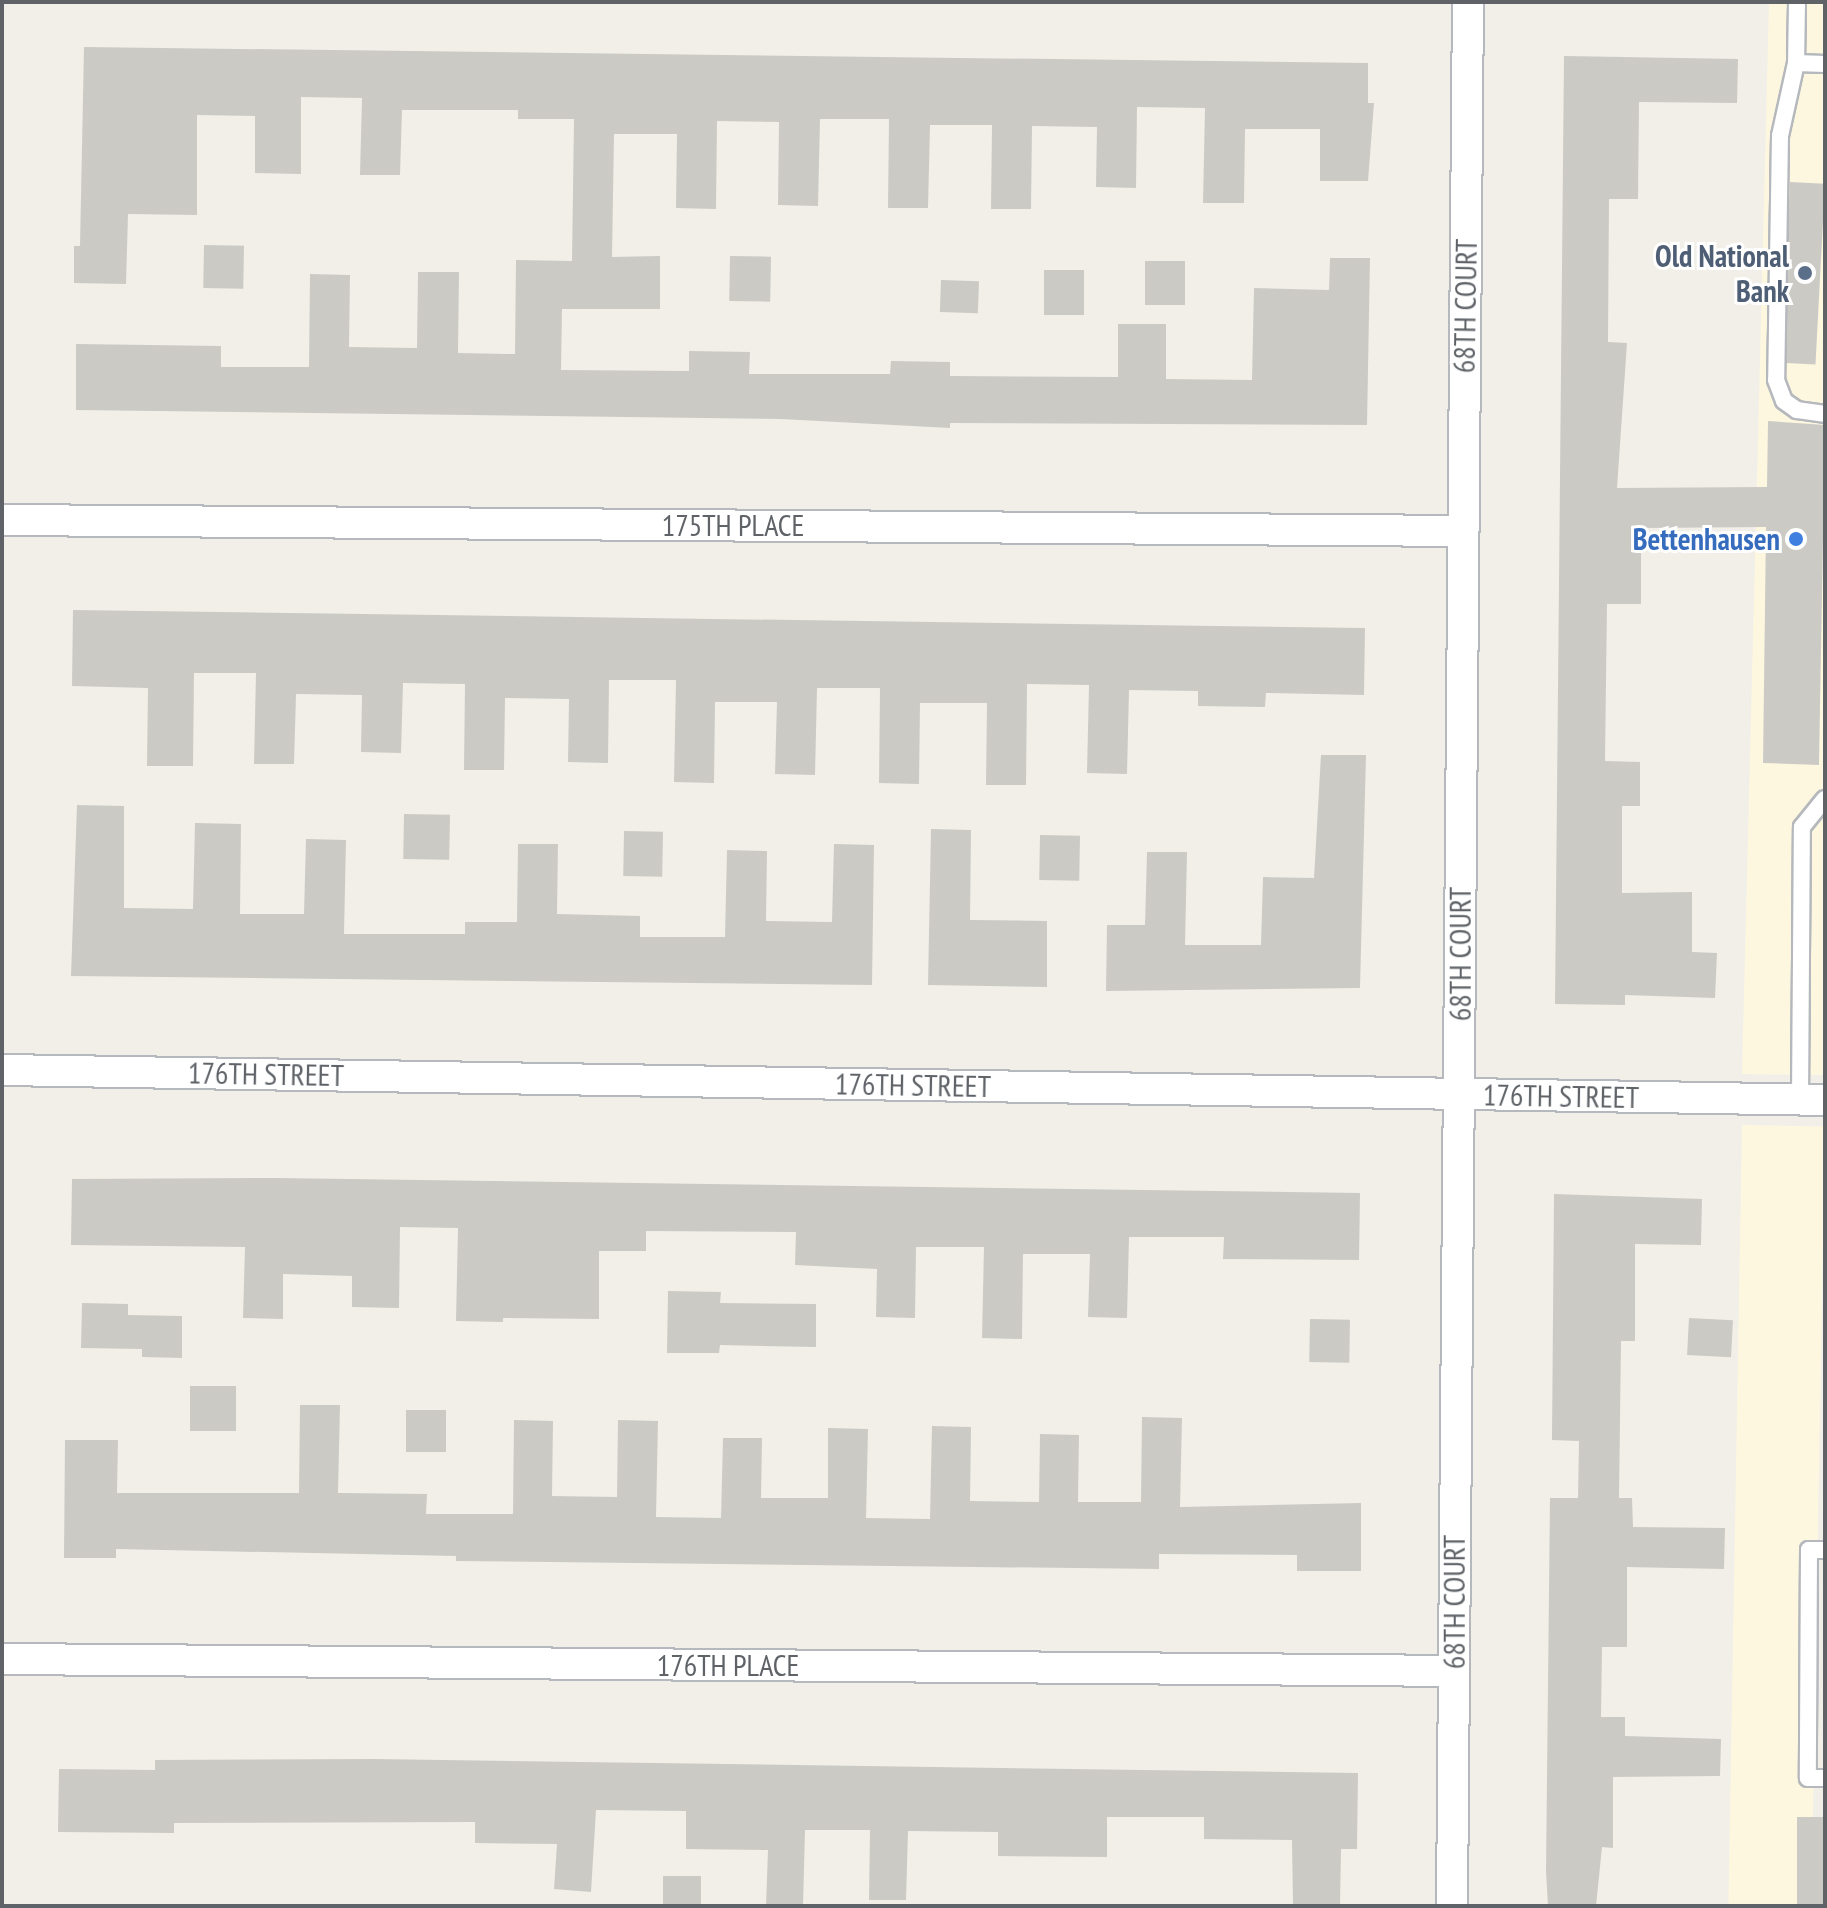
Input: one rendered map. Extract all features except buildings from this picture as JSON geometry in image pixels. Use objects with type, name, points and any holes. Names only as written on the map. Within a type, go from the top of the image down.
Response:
[{"type":"street","name":"68TH COURT","points":[[1452,1906],[1468,2]]},
{"type":"street","name":"175TH PLACE","points":[[2,520],[1463,531]]},
{"type":"street","name":"176TH STREET","points":[[2,1070],[1812,1100]]},
{"type":"street","name":"176TH PLACE","points":[[2,1659],[1454,1671]]},
{"type":"lane","points":[[1797,2],[1796,63],[1780,136],[1776,380],[1791,406],[1825,414]]},
{"type":"lane","points":[[1796,63],[1825,64]]},
{"type":"lane","points":[[1812,1100],[1802,827],[1825,799]]},
{"type":"lane","points":[[1825,1550],[1809,1550],[1808,1763],[1808,1778],[1825,1778]]},
{"type":"shaded area","points":[[1769,2],[1825,2],[1825,1075],[1742,1074]]},
{"type":"shaded area","points":[[1742,1125],[1825,1126],[1811,1906],[1728,1906]]},
{"type":"place","name":"Old National Bank","points":[[1805,273]]},
{"type":"place","name":"Bettenhausen","points":[[1796,539]]}]
